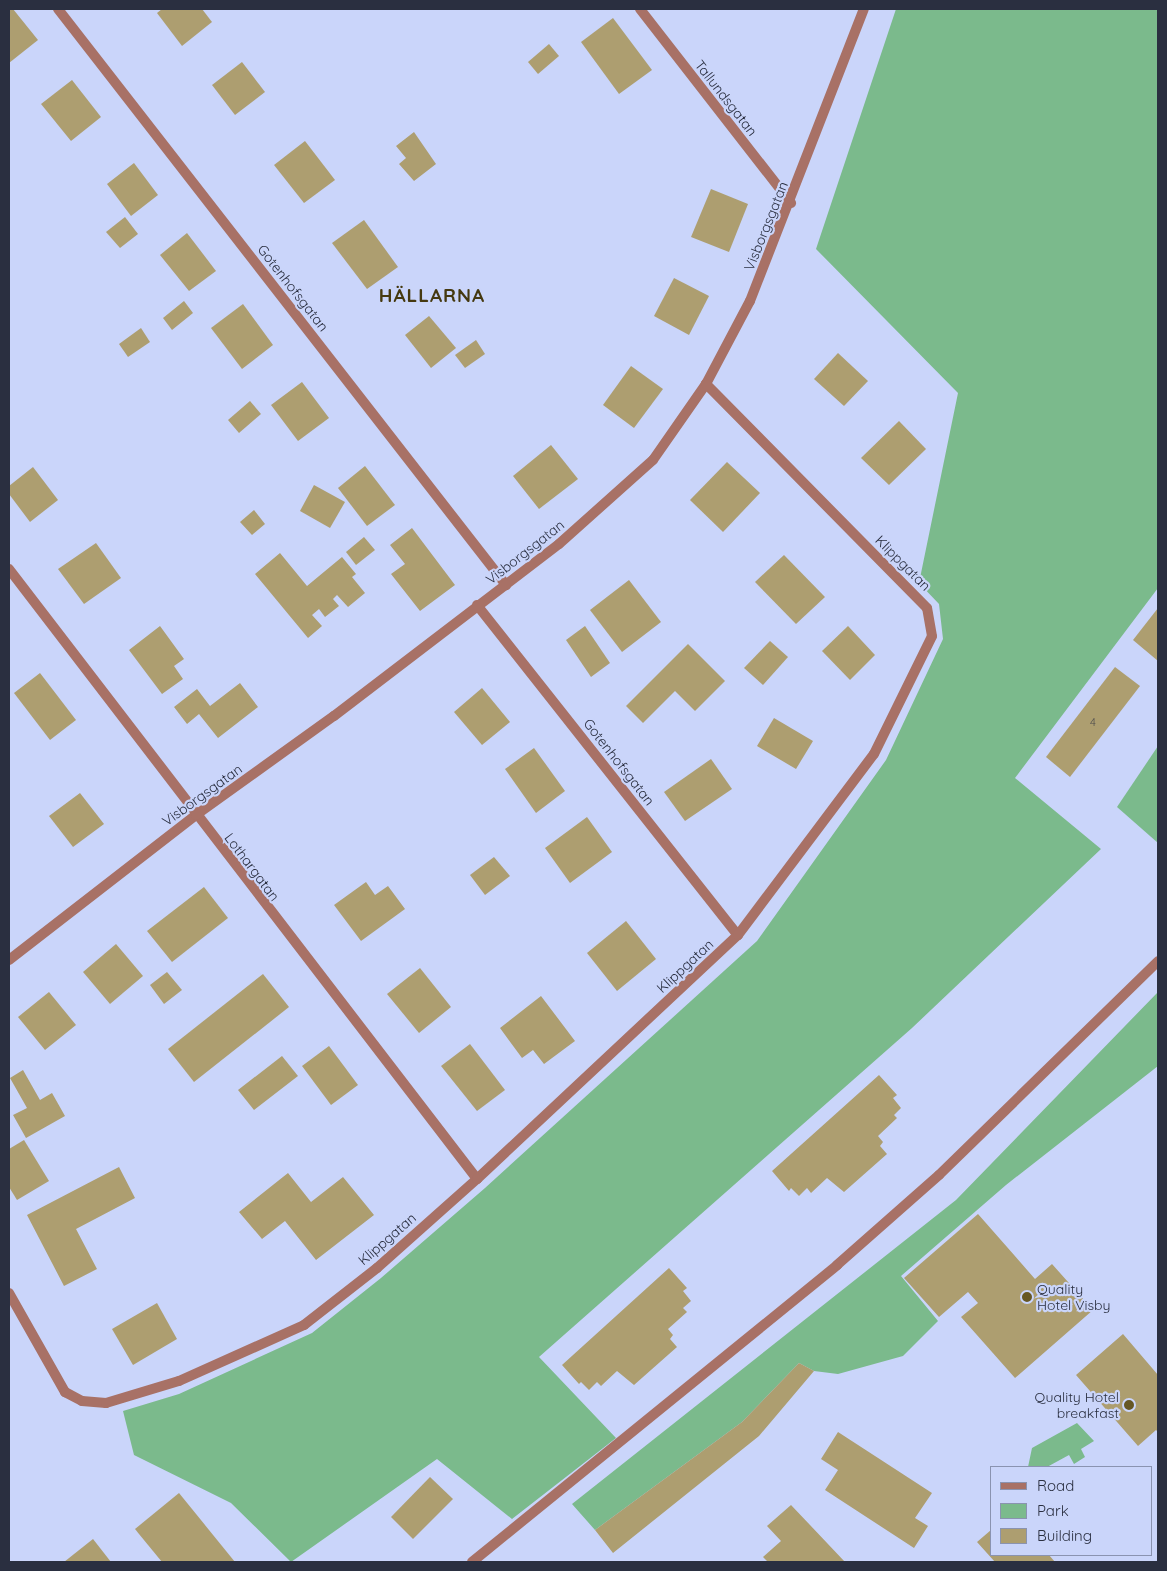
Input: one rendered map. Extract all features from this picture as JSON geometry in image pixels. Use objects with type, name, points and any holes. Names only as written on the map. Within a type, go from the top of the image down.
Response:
[{"type":"street","name":"Gotenhofsgatan","points":[[58,9],[506,585]]},
{"type":"street","name":"Tallundsgatan","points":[[640,9],[790,203]]},
{"type":"street","name":"Visborgsgatan","points":[[9,960],[196,815],[334,716],[559,544],[653,460],[706,384],[750,301],[790,203],[864,9]]},
{"type":"street","name":"Klippgatan","points":[[9,1294],[65,1392],[82,1401],[106,1403],[179,1381],[304,1325],[376,1268],[477,1179],[738,935],[874,754],[932,636],[928,608],[706,384]]},
{"type":"street","name":"Lothargatan","points":[[9,569],[477,1179]]},
{"type":"street","name":"Gotenhofsgatan","points":[[477,606],[738,935]]},
{"type":"street","points":[[472,1562],[837,1265],[939,1175],[1158,961]]},
{"type":"green space","points":[[896,9],[1158,9],[1158,588],[1015,778],[1101,849],[912,1028],[539,1357],[616,1438],[512,1519],[437,1459],[291,1562],[231,1503],[134,1455],[123,1411],[179,1394],[312,1333],[381,1278],[485,1188],[757,941],[886,760],[943,639],[939,604],[919,583],[958,393],[816,249]]},
{"type":"green space","points":[[1158,746],[1158,843],[1117,807]]},
{"type":"green space","points":[[1158,992],[1158,1066],[1006,1185],[901,1276],[938,1321],[903,1356],[838,1374],[814,1371],[799,1363],[742,1422],[595,1530],[572,1504],[956,1200]]},
{"type":"green space","points":[[1077,1423],[1094,1441],[1081,1449],[1085,1457],[1074,1464],[1069,1455],[1049,1466],[1028,1466],[1032,1448]]},
{"type":"building","points":[[9,9],[13,9],[38,40],[9,63]]},
{"type":"building","points":[[162,9],[202,9],[212,22],[182,46],[157,13]]},
{"type":"building","points":[[613,18],[652,70],[619,94],[581,42]]},
{"type":"building","points":[[549,44],[559,56],[538,74],[528,62]]},
{"type":"building","points":[[242,62],[265,92],[235,115],[212,85]]},
{"type":"building","points":[[72,80],[101,117],[71,141],[41,104]]},
{"type":"building","points":[[414,132],[436,164],[414,181],[399,164],[406,158],[396,146]]},
{"type":"building","points":[[305,141],[335,180],[304,203],[274,165]]},
{"type":"building","points":[[134,163],[158,195],[131,216],[107,184]]},
{"type":"building","points":[[711,189],[748,204],[729,252],[691,237]]},
{"type":"building","points":[[125,217],[138,234],[120,248],[106,232]]},
{"type":"building","points":[[364,220],[398,267],[367,289],[332,243]]},
{"type":"building","points":[[187,233],[216,271],[189,291],[160,255]]},
{"type":"building","points":[[674,278],[709,296],[689,335],[654,316]]},
{"type":"building","points":[[184,301],[193,313],[172,330],[163,318]]},
{"type":"building","points":[[243,304],[273,345],[242,369],[211,328]]},
{"type":"building","points":[[429,316],[456,348],[431,368],[405,335]]},
{"type":"building","points":[[141,328],[150,342],[128,357],[119,344]]},
{"type":"building","points":[[476,340],[485,354],[465,368],[455,355]]},
{"type":"building","points":[[838,353],[868,381],[844,406],[814,379]]},
{"type":"building","points":[[631,366],[663,389],[634,428],[603,405]]},
{"type":"building","points":[[302,382],[329,418],[298,441],[271,405]]},
{"type":"building","points":[[250,401],[261,414],[239,433],[228,420]]},
{"type":"building","points":[[899,421],[926,449],[889,485],[861,458]]},
{"type":"building","points":[[551,445],[578,479],[539,509],[513,476]]},
{"type":"building","points":[[727,462],[760,493],[723,532],[690,500]]},
{"type":"building","points":[[365,466],[395,505],[367,526],[338,488]]},
{"type":"building","points":[[33,467],[58,500],[30,522],[9,494],[9,486]]},
{"type":"building","points":[[314,485],[345,502],[330,528],[300,511]]},
{"type":"building","points":[[254,510],[265,524],[252,535],[240,522]]},
{"type":"building","points":[[412,528],[455,585],[420,611],[391,574],[405,564],[390,545]]},
{"type":"building","points":[[364,537],[375,550],[356,565],[346,552]]},
{"type":"building","points":[[96,543],[121,578],[84,604],[58,569]]},
{"type":"building","points":[[280,553],[307,586],[342,557],[356,574],[352,577],[365,593],[348,607],[337,595],[333,599],[339,606],[325,617],[319,609],[312,615],[322,626],[308,638],[255,574]]},
{"type":"building","points":[[784,555],[825,597],[796,624],[755,582]]},
{"type":"building","points":[[629,580],[661,622],[622,652],[590,610]]},
{"type":"building","points":[[1158,608],[1158,661],[1133,640]]},
{"type":"building","points":[[160,626],[184,659],[174,666],[183,679],[162,694],[129,650]]},
{"type":"building","points":[[585,626],[610,663],[591,677],[566,640]]},
{"type":"building","points":[[848,626],[875,655],[850,680],[822,651]]},
{"type":"building","points":[[770,641],[788,657],[763,685],[744,668]]},
{"type":"building","points":[[688,644],[725,681],[695,711],[675,691],[643,723],[626,706]]},
{"type":"building","points":[[1115,667],[1140,686],[1070,777],[1046,757]]},
{"type":"building","points":[[40,673],[76,720],[50,740],[14,693]]},
{"type":"building","points":[[240,683],[258,707],[218,738],[199,714],[187,724],[174,707],[197,689],[210,706]]},
{"type":"building","points":[[482,688],[510,722],[482,745],[454,712]]},
{"type":"building","points":[[774,718],[813,741],[796,769],[757,746]]},
{"type":"building","points":[[534,748],[565,791],[536,813],[505,769]]},
{"type":"building","points":[[711,759],[732,789],[685,821],[664,792]]},
{"type":"building","points":[[80,793],[104,824],[73,847],[49,816]]},
{"type":"building","points":[[587,817],[612,852],[570,883],[545,848]]},
{"type":"building","points":[[494,857],[510,876],[485,895],[470,875]]},
{"type":"building","points":[[366,882],[375,895],[388,886],[405,909],[361,941],[334,905]]},
{"type":"building","points":[[204,887],[228,918],[172,962],[147,931]]},
{"type":"building","points":[[626,921],[656,959],[617,991],[587,953]]},
{"type":"building","points":[[116,944],[143,976],[110,1004],[83,972]]},
{"type":"building","points":[[420,968],[451,1007],[419,1033],[387,994]]},
{"type":"building","points":[[167,972],[182,990],[164,1004],[150,985]]},
{"type":"building","points":[[263,974],[289,1007],[194,1082],[168,1049]]},
{"type":"building","points":[[49,992],[76,1025],[45,1050],[18,1017]]},
{"type":"building","points":[[541,996],[575,1041],[544,1064],[533,1050],[522,1058],[500,1028]]},
{"type":"building","points":[[470,1044],[505,1090],[477,1111],[441,1066]]},
{"type":"building","points":[[329,1046],[358,1085],[331,1105],[302,1066]]},
{"type":"building","points":[[282,1056],[298,1076],[254,1110],[238,1090]]},
{"type":"building","points":[[23,1070],[40,1100],[52,1093],[65,1116],[26,1138],[13,1115],[27,1108],[10,1078]]},
{"type":"building","points":[[879,1075],[897,1095],[893,1098],[901,1108],[894,1115],[897,1118],[878,1136],[883,1142],[880,1146],[887,1154],[844,1192],[827,1178],[811,1193],[807,1188],[799,1196],[791,1188],[789,1191],[772,1171]]},
{"type":"building","points":[[24,1140],[49,1181],[17,1200],[9,1187],[9,1149]]},
{"type":"building","points":[[119,1167],[135,1198],[76,1229],[97,1269],[64,1286],[27,1215]]},
{"type":"building","points":[[288,1173],[311,1202],[343,1177],[374,1215],[316,1260],[285,1221],[262,1239],[239,1212]]},
{"type":"building","name":"Quality Hotel Visby","points":[[978,1214],[1035,1279],[1052,1264],[1093,1310],[1015,1378],[961,1317],[978,1303],[968,1292],[939,1317],[904,1278]]},
{"type":"building","points":[[669,1268],[687,1288],[683,1291],[691,1301],[683,1308],[687,1312],[668,1329],[673,1335],[670,1339],[677,1347],[634,1385],[617,1371],[601,1386],[597,1382],[589,1390],[581,1382],[579,1384],[562,1365]]},
{"type":"building","points":[[157,1303],[177,1339],[133,1365],[112,1329]]},
{"type":"building","points":[[1123,1334],[1158,1375],[1158,1432],[1156,1430],[1138,1446],[1076,1375]]},
{"type":"building","points":[[799,1363],[814,1371],[759,1436],[613,1553],[595,1530],[742,1422]]},
{"type":"building","points":[[838,1432],[932,1493],[915,1518],[928,1526],[914,1548],[825,1490],[838,1470],[821,1459]]},
{"type":"building","points":[[430,1477],[453,1499],[413,1539],[391,1517]]},
{"type":"building","points":[[179,1493],[235,1562],[162,1562],[139,1534],[135,1529]]},
{"type":"building","points":[[791,1505],[845,1562],[768,1562],[763,1557],[781,1541],[767,1526]]},
{"type":"building","points":[[990,1531],[990,1556],[1050,1556],[1055,1562],[995,1562],[977,1542]]},
{"type":"building","points":[[93,1539],[111,1562],[64,1562]]},
{"type":"place","name":"Quality Hotel Visby","points":[[1027,1297]]},
{"type":"place","name":"Quality Hotel breakfast","points":[[1129,1405]]},
{"type":"district","name":"HÄLLARNA","points":[[432,296]]}]
